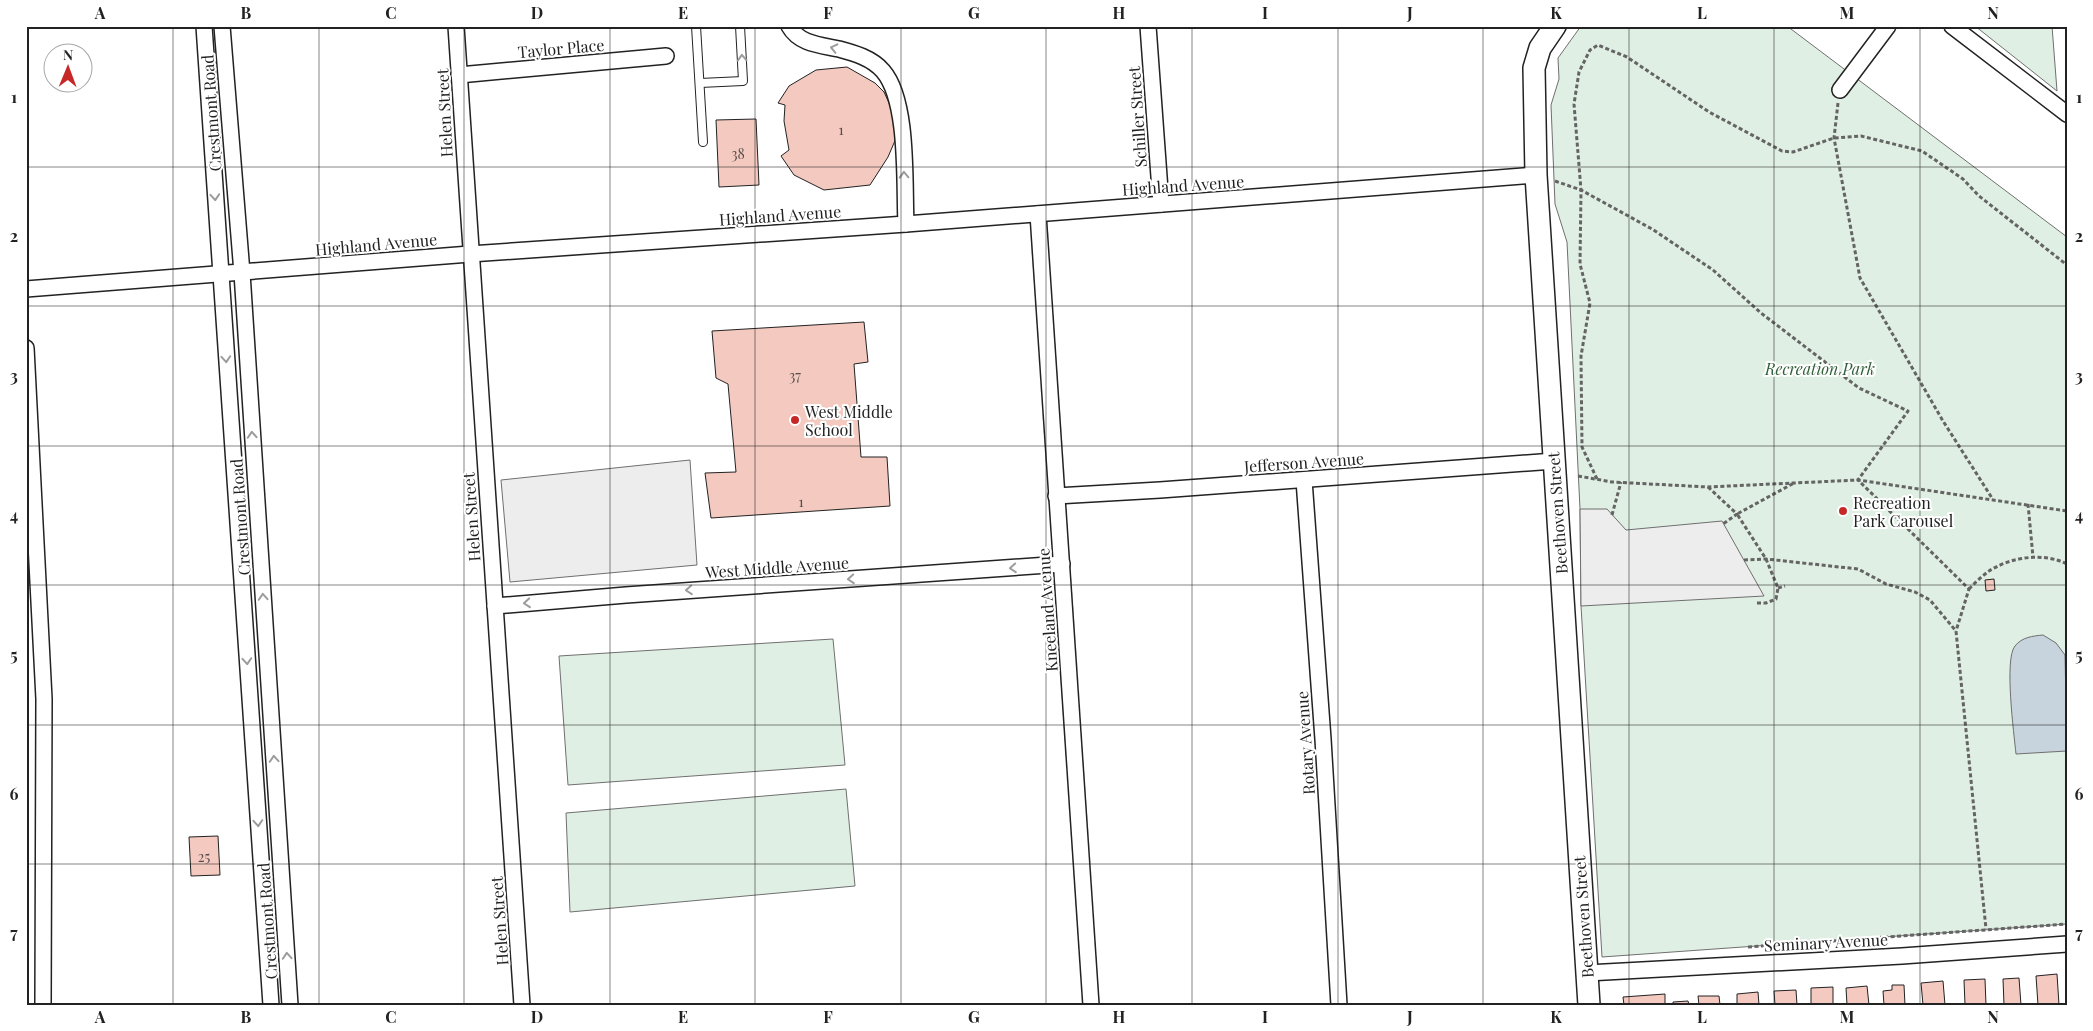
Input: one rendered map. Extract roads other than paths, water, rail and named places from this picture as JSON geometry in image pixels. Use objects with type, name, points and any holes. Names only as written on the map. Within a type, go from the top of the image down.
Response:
[{"type":"street","name":"Crestmont Road","points":[[204,26],[270,1005]]},
{"type":"street","name":"Crestmont Road","points":[[222,26],[242,273],[290,1005]]},
{"type":"street","name":"Helen Street","points":[[456,26],[522,1005]]},
{"type":"street","points":[[789,26],[803,41],[847,51],[870,60],[884,71],[893,90],[901,115],[906,224]]},
{"type":"street","name":"Schiller Street","points":[[1148,26],[1161,204]]},
{"type":"street","name":"Beethoven Street","points":[[1555,26],[1540,48],[1534,68],[1536,175],[1589,1005]]},
{"type":"street","points":[[1840,90],[1888,26]]},
{"type":"street","points":[[1952,26],[2067,114]]},
{"type":"street","name":"Taylor Place","points":[[460,75],[666,56]]},
{"type":"street","name":"Highland Avenue","points":[[26,289],[1536,175]]},
{"type":"street","name":"Kneeland Avenue","points":[[1038,214],[1091,1005]]},
{"type":"street","points":[[26,348],[44,699],[43,1005]]},
{"type":"street","name":"Jefferson Avenue","points":[[1056,496],[1554,461]]},
{"type":"street","name":"Rotary Avenue","points":[[1304,480],[1323,739],[1339,1005]]},
{"type":"street","points":[[239,543],[259,541]]},
{"type":"street","name":"West Middle Avenue","points":[[495,606],[636,594],[1062,564]]},
{"type":"street","points":[[256,790],[276,789]]},
{"type":"street","name":"Seminary Avenue","points":[[1587,973],[1902,956],[2067,944]]},
{"type":"lane","points":[[696,26],[703,142]]},
{"type":"lane","points":[[700,83],[743,81],[740,26]]},
{"type":"place","name":"West Middle School","points":[[795,420]]},
{"type":"place","name":"Recreation Park Carousel","points":[[1843,511]]},
{"type":"park label","name":"Recreation Park","points":[[1820,368]]}]
